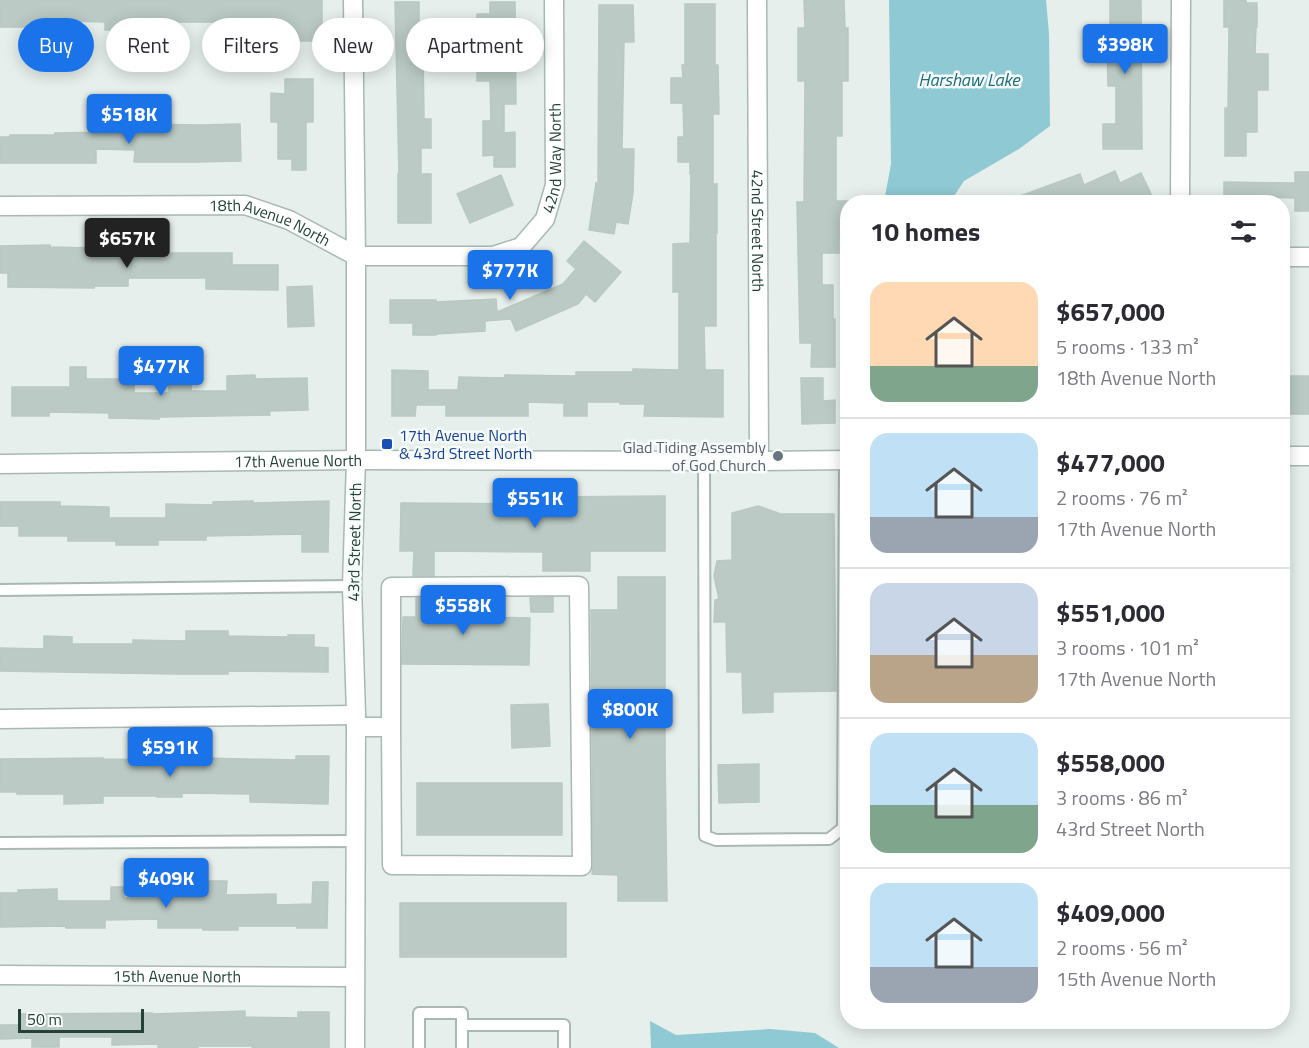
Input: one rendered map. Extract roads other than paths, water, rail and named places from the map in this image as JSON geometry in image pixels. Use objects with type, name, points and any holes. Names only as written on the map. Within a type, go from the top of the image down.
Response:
[{"type":"street","name":"43rd Street North","points":[[353,0],[356,256],[356,460],[352,586],[356,721],[355,1048]]},
{"type":"street","name":"42nd Way North","points":[[356,256],[493,256],[521,247],[545,219],[555,185],[555,0]]},
{"type":"street","name":"42nd Street North","points":[[757,0],[759,462]]},
{"type":"street","points":[[1180,0],[1180,195]]},
{"type":"street","name":"18th Avenue North","points":[[0,206],[245,205],[289,220],[356,256]]},
{"type":"street","points":[[1290,257],[1309,257]]},
{"type":"street","points":[[1290,456],[1309,456]]},
{"type":"street","name":"17th Avenue North","points":[[0,464],[356,460],[759,462],[840,460]]},
{"type":"street","points":[[579,586],[582,866],[392,864],[391,728],[391,587],[579,586]]},
{"type":"street","points":[[0,719],[356,721],[391,728]]},
{"type":"street","name":"15th Avenue North","points":[[0,975],[354,977]]},
{"type":"lane","points":[[704,460],[705,836],[716,840],[829,839],[840,830]]},
{"type":"lane","points":[[0,590],[352,586]]},
{"type":"lane","points":[[0,843],[355,842]]},
{"type":"lane","points":[[419,1048],[419,1012],[462,1012],[462,1048]]},
{"type":"lane","points":[[462,1025],[564,1025],[564,1048]]},
{"type":"water","name":"Harshaw Lake","points":[[889,0],[1046,0],[1049,34],[1050,126],[1019,149],[964,181],[955,195],[885,195],[891,164]]},
{"type":"water","points":[[650,1021],[676,1035],[770,1029],[815,1033],[839,1048],[651,1048]]},
{"type":"place","name":"17th Avenue North & 43rd Street North","points":[[387,444]]},
{"type":"place","name":"Glad Tiding Assembly of God Church","points":[[778,456]]}]
